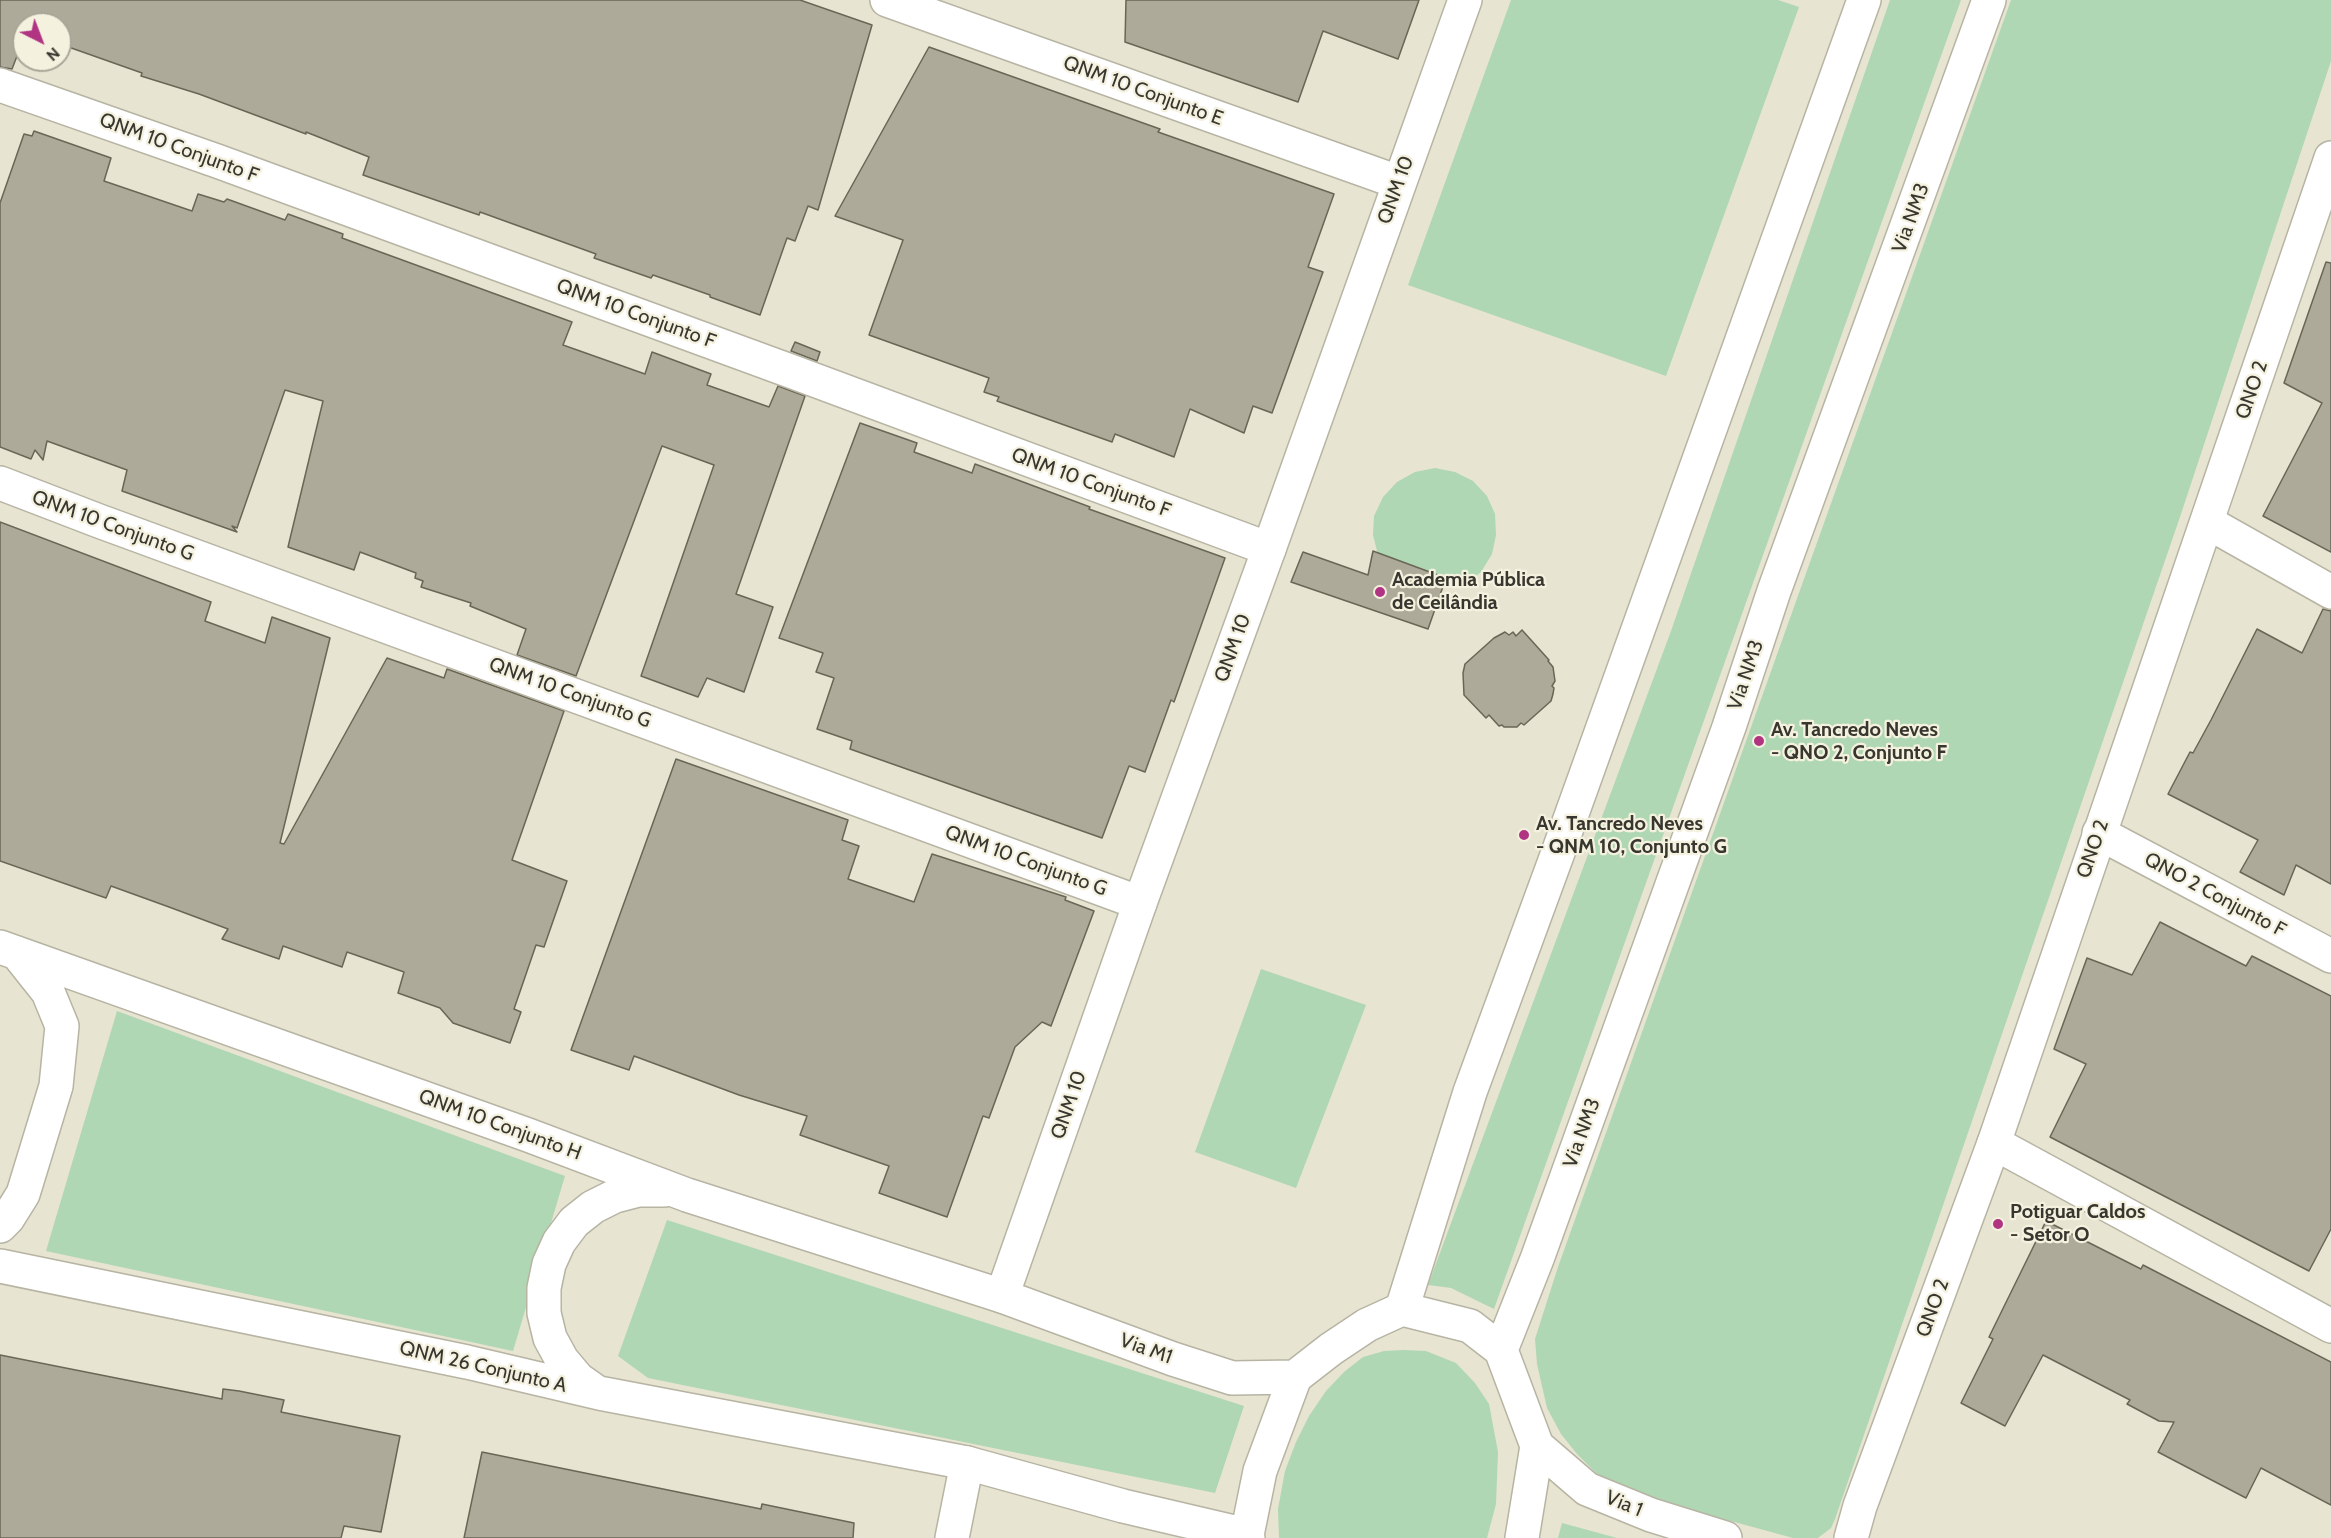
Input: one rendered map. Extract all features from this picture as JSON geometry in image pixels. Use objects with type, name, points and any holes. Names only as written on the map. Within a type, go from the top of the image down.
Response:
[{"type":"main road","name":"QNM 10 Conjunto E","points":[[887,0],[1398,182]]},
{"type":"main road","name":"QNM 10","points":[[1002,1296],[1140,903],[1269,549],[1464,0]]},
{"type":"main road","points":[[1402,1309],[1470,1092],[1864,0]]},
{"type":"main road","name":"Via NM3","points":[[1501,1350],[1537,1259],[1729,727],[1774,591],[1989,0]]},
{"type":"main road","name":"QNM 10 Conjunto F","points":[[0,85],[217,161],[1269,549]]},
{"type":"main road","name":"QNO 2","points":[[1851,1538],[1860,1506],[1994,1143],[2207,522],[2322,218],[2331,158]]},
{"type":"main road","name":"QNM 10 Conjunto G","points":[[0,483],[1140,903]]},
{"type":"main road","points":[[2207,522],[2331,592]]},
{"type":"main road","name":"QNO 2 Conjunto F","points":[[2099,833],[2331,956]]},
{"type":"main road","points":[[0,1226],[8,1218],[23,1194],[56,1086],[62,1026],[48,992],[9,950]]},
{"type":"main road","name":"QNM 10 Conjunto H","points":[[9,950],[517,1131],[687,1195],[1002,1296]]},
{"type":"main road","points":[[1994,1143],[2331,1326]]},
{"type":"main road","points":[[599,1393],[578,1379],[562,1360],[550,1338],[544,1313],[544,1288],[549,1264],[556,1248],[574,1222],[593,1207],[615,1196],[647,1190],[663,1190],[687,1195]]},
{"type":"main road","name":"QNM 26 Conjunto A","points":[[0,1266],[467,1362],[599,1393],[967,1463]]},
{"type":"main road","name":"Via M1","points":[[1002,1296],[1173,1359],[1232,1378],[1295,1377]]},
{"type":"main road","points":[[952,1538],[967,1463],[1124,1506],[1247,1536],[1260,1471],[1295,1377],[1330,1349],[1367,1325],[1402,1309],[1470,1326],[1501,1350],[1537,1446],[1522,1538]]},
{"type":"main road","name":"Via 1","points":[[1537,1446],[1587,1489],[1651,1515],[1725,1538]]},
{"type":"green space","points":[[1511,0],[1778,0],[1799,7],[1666,376],[1408,285]]},
{"type":"green space","points":[[1890,0],[1961,0],[1494,1309],[1451,1288],[1428,1285],[1671,631]]},
{"type":"green space","points":[[2011,0],[2331,0],[2331,61],[2180,517],[1835,1519],[1831,1528],[1818,1538],[1793,1538],[1643,1497],[1596,1473],[1561,1434],[1547,1408],[1537,1364],[1535,1339],[1558,1267]]},
{"type":"green space","points":[[1435,468],[1455,472],[1473,481],[1487,496],[1495,514],[1496,535],[1492,554],[1481,572],[1465,585],[1378,555],[1373,535],[1374,516],[1383,497],[1397,482],[1415,472]]},
{"type":"green space","points":[[1261,969],[1366,1005],[1296,1188],[1195,1152]]},
{"type":"green space","points":[[117,1011],[565,1176],[513,1351],[46,1251]]},
{"type":"green space","points":[[667,1220],[1244,1406],[1215,1493],[648,1378],[618,1356]]},
{"type":"green space","points":[[1384,1351],[1426,1351],[1456,1363],[1475,1383],[1489,1404],[1498,1452],[1496,1504],[1487,1538],[1279,1538],[1278,1509],[1285,1471],[1309,1416],[1326,1391],[1344,1372],[1363,1357]]},
{"type":"green space","points":[[1562,1523],[1617,1538],[1558,1538]]},
{"type":"building","points":[[0,0],[800,0],[872,25],[818,210],[808,206],[795,241],[787,238],[760,315],[653,275],[651,278],[594,258],[596,254],[480,212],[479,215],[363,175],[369,157],[306,132],[306,134],[199,94],[141,76],[142,73],[72,48],[72,12],[12,12],[12,69],[0,67]]},
{"type":"building","points":[[1126,0],[1419,0],[1398,59],[1323,31],[1298,102],[1125,42]]},
{"type":"building","points":[[929,47],[1334,194],[1308,267],[1323,272],[1272,413],[1253,406],[1244,433],[1190,409],[1174,457],[1115,434],[1112,442],[997,401],[999,397],[984,392],[989,378],[869,335],[903,240],[835,216]]},
{"type":"building","points":[[34,131],[111,158],[104,181],[192,211],[198,194],[224,202],[227,199],[285,220],[288,214],[343,234],[342,238],[572,322],[563,345],[645,374],[652,352],[711,374],[707,385],[769,407],[778,386],[805,396],[736,594],[773,607],[744,692],[707,678],[698,697],[641,676],[714,465],[662,446],[576,676],[517,655],[526,629],[470,606],[471,603],[421,587],[423,581],[415,578],[416,573],[360,552],[354,570],[288,547],[323,401],[285,390],[237,528],[232,526],[237,532],[122,491],[127,470],[47,441],[43,460],[35,450],[31,459],[0,447],[0,203],[24,134],[32,136]]},
{"type":"building","points":[[2326,262],[2331,263],[2331,552],[2263,516],[2322,403],[2284,383]]},
{"type":"building","points":[[795,342],[820,352],[817,361],[791,351]]},
{"type":"building","points":[[860,423],[917,443],[914,452],[972,473],[975,464],[1090,507],[1089,509],[1225,558],[1174,702],[1171,700],[1145,772],[1129,766],[1102,838],[850,749],[852,741],[817,729],[834,678],[816,672],[823,653],[779,638]]},
{"type":"building","points":[[0,522],[211,602],[205,621],[265,643],[272,617],[330,638],[280,843],[284,844],[387,658],[444,678],[447,669],[564,711],[512,860],[567,881],[544,947],[536,945],[514,1009],[521,1012],[510,1043],[453,1023],[440,1008],[398,993],[404,972],[347,952],[342,967],[283,946],[279,959],[222,939],[228,929],[111,886],[106,898],[0,861]]},
{"type":"building","name":"Academia Pública de Ceilândia","points":[[1373,551],[1446,578],[1428,629],[1291,582],[1303,552],[1368,575]]},
{"type":"building","points":[[2323,609],[2331,611],[2331,884],[2296,865],[2284,895],[2240,872],[2258,840],[2168,794],[2190,752],[2193,753],[2211,720],[2257,629],[2302,653]]},
{"type":"building","points":[[1522,630],[1553,667],[1555,681],[1552,686],[1553,694],[1551,701],[1524,725],[1521,723],[1517,727],[1499,726],[1489,715],[1486,718],[1464,695],[1465,664],[1494,638],[1505,632],[1509,635],[1513,632],[1516,636]]},
{"type":"building","points":[[676,759],[848,820],[842,840],[859,846],[848,879],[914,902],[932,854],[1066,897],[1065,900],[1094,911],[1051,1026],[1042,1022],[1015,1047],[989,1118],[983,1116],[947,1217],[879,1193],[889,1166],[800,1135],[807,1116],[739,1095],[634,1056],[629,1070],[571,1050]]},
{"type":"building","points":[[2160,922],[2246,966],[2252,956],[2331,996],[2331,1229],[2309,1271],[2050,1137],[2086,1064],[2054,1049],[2087,958],[2132,975]]},
{"type":"building","points":[[2046,1221],[2141,1269],[2143,1265],[2331,1362],[2331,1505],[2261,1468],[2246,1498],[2158,1452],[2174,1422],[2159,1421],[2127,1404],[2130,1400],[2043,1355],[2005,1426],[1961,1403],[1993,1339],[1989,1337]]},
{"type":"building","points":[[0,1355],[222,1399],[223,1389],[284,1400],[281,1412],[400,1436],[381,1532],[344,1526],[341,1538],[0,1538]]},
{"type":"building","points":[[482,1452],[761,1509],[762,1504],[854,1523],[853,1538],[464,1538]]},
{"type":"place","name":"Academia Pública de Ceilândia","points":[[1380,592]]},
{"type":"place","name":"Av. Tancredo Neves - QNO 2, Conjunto F","points":[[1759,741]]},
{"type":"place","name":"Av. Tancredo Neves - QNM 10, Conjunto G","points":[[1524,835]]},
{"type":"place","name":"Potiguar Caldos - Setor O","points":[[1998,1224]]}]
